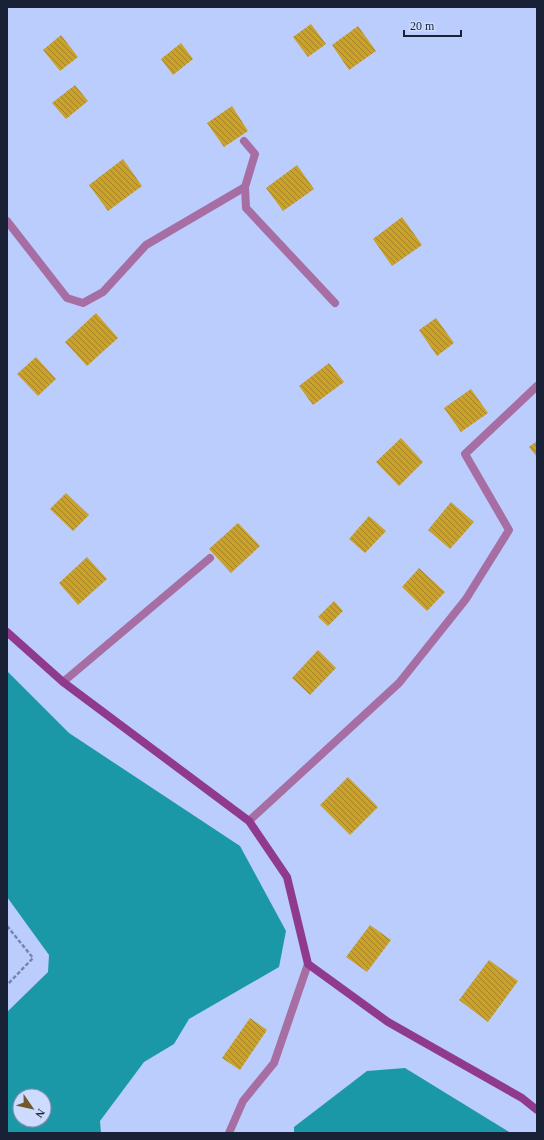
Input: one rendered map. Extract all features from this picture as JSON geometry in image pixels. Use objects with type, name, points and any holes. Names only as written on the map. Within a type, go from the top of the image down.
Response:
[{"type":"street","points":[[244,141],[255,154],[245,187],[246,208],[335,303]]},
{"type":"street","points":[[7,220],[67,298],[83,303],[103,292],[146,244],[245,187]]},
{"type":"street","points":[[249,820],[399,683],[466,599],[508,530],[465,454],[537,386]]},
{"type":"street","points":[[63,682],[210,558]]},
{"type":"street","points":[[7,632],[63,682],[249,820],[287,877],[308,964],[274,1063],[243,1101],[229,1133]]},
{"type":"street","points":[[308,964],[388,1022],[522,1098],[537,1110]]},
{"type":"path","points":[[7,926],[33,958],[7,985]]},
{"type":"shaded area","points":[[7,671],[69,733],[240,846],[286,931],[279,967],[189,1019],[174,1044],[144,1062],[100,1121],[101,1133],[7,1133],[7,1012],[48,972],[49,955],[7,897]]},
{"type":"shaded area","points":[[405,1068],[511,1133],[294,1133],[294,1127],[367,1071]]},
{"type":"building","points":[[311,24],[326,44],[308,57],[293,37]]},
{"type":"building","points":[[358,26],[376,51],[349,70],[332,45]]},
{"type":"building","points":[[61,35],[78,57],[60,71],[43,50]]},
{"type":"building","points":[[181,43],[193,59],[173,75],[161,59]]},
{"type":"building","points":[[75,85],[88,101],[66,119],[52,103]]},
{"type":"building","points":[[232,106],[248,131],[224,147],[207,123]]},
{"type":"building","points":[[123,159],[142,186],[108,211],[89,185]]},
{"type":"building","points":[[297,165],[314,189],[283,211],[266,188]]},
{"type":"building","points":[[402,217],[422,245],[392,266],[373,239]]},
{"type":"building","points":[[96,313],[118,338],[87,366],[65,342]]},
{"type":"building","points":[[436,318],[454,343],[437,356],[419,330]]},
{"type":"building","points":[[36,357],[56,379],[38,396],[17,374]]},
{"type":"building","points":[[329,363],[344,382],[313,405],[299,386]]},
{"type":"building","points":[[471,389],[488,413],[461,432],[444,408]]},
{"type":"building","points":[[401,438],[423,462],[399,486],[376,462]]},
{"type":"building","points":[[537,441],[537,457],[529,447]]},
{"type":"building","points":[[66,493],[89,515],[73,531],[50,509]]},
{"type":"building","points":[[451,502],[474,522],[450,549],[428,530]]},
{"type":"building","points":[[369,516],[386,531],[365,553],[349,539]]},
{"type":"building","points":[[238,523],[260,546],[231,573],[209,549]]},
{"type":"building","points":[[87,557],[107,579],[78,605],[59,583]]},
{"type":"building","points":[[419,568],[445,592],[427,611],[402,587]]},
{"type":"building","points":[[334,601],[343,611],[328,626],[318,617]]},
{"type":"building","points":[[318,650],[336,668],[310,695],[292,678]]},
{"type":"building","points":[[348,777],[378,807],[350,835],[320,805]]},
{"type":"building","points":[[370,925],[391,940],[367,972],[346,957]]},
{"type":"building","points":[[489,960],[518,981],[488,1022],[459,1000]]},
{"type":"building","points":[[250,1018],[267,1030],[240,1070],[222,1058]]}]
